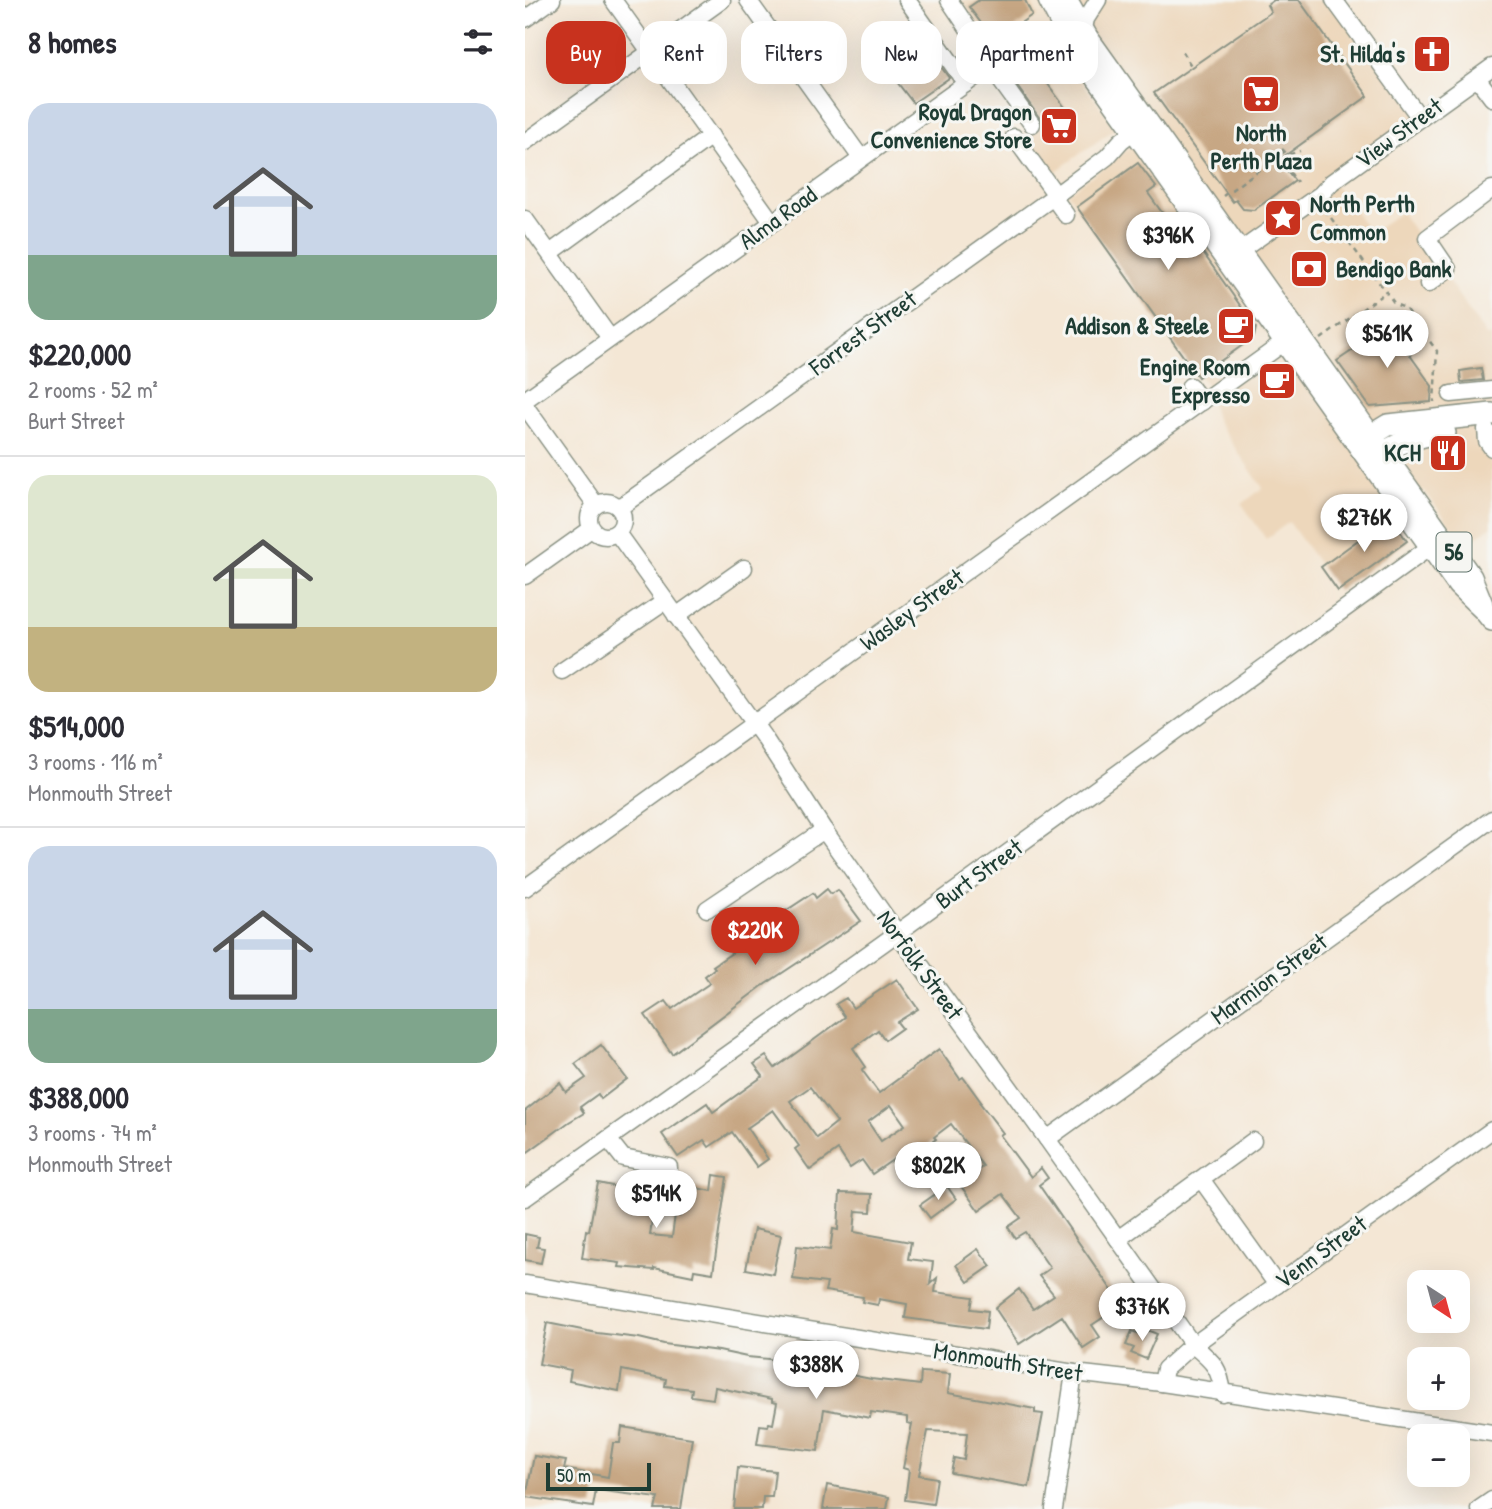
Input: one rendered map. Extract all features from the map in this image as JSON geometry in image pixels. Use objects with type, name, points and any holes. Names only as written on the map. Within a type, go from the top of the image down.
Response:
[{"type":"main road","name":"56","points":[[1062,4],[1075,21]]},
{"type":"main road","name":"56","points":[[1062,4],[1070,40],[1240,251],[1370,448],[1430,547],[1458,585],[1488,615]]},
{"type":"main road","name":"56","points":[[1098,56],[1145,131],[1300,339]]},
{"type":"main road","points":[[1370,448],[1425,435],[1491,430]]},
{"type":"main road","name":"56","points":[[1370,448],[1471,577],[1488,615]]},
{"type":"street","points":[[525,19],[552,0]]},
{"type":"street","points":[[613,0],[640,36]]},
{"type":"street","points":[[693,21],[722,0]]},
{"type":"street","points":[[748,0],[861,158]]},
{"type":"street","points":[[908,0],[956,70]]},
{"type":"street","points":[[949,0],[963,21]]},
{"type":"street","points":[[1086,21],[1098,0]]},
{"type":"street","points":[[1334,0],[1420,118]]},
{"type":"street","points":[[525,142],[640,59]]},
{"type":"street","name":"View Street","points":[[1240,251],[1492,67]]},
{"type":"street","points":[[1477,78],[1492,98]]},
{"type":"street","points":[[674,84],[772,222]]},
{"type":"street","name":"Alma Road","points":[[525,400],[966,84]]},
{"type":"street","points":[[1004,84],[1032,124]]},
{"type":"street","name":"Forrest Street","points":[[619,508],[1145,131]]},
{"type":"street","points":[[550,253],[711,136]]},
{"type":"street","points":[[1014,137],[1066,215]]},
{"type":"street","points":[[1427,284],[1448,269],[1427,238],[1492,189]]},
{"type":"street","points":[[525,219],[610,338]]},
{"type":"street","name":"Wasley Street","points":[[525,888],[1202,402],[1300,339]]},
{"type":"street","points":[[1190,386],[1202,402]]},
{"type":"street","points":[[1451,394],[1492,390]]},
{"type":"street","points":[[525,406],[596,505]]},
{"type":"street","points":[[612,503],[619,508],[623,516],[617,533],[603,537],[591,529],[588,521],[590,512],[596,505],[612,503]]},
{"type":"street","points":[[525,576],[591,529]]},
{"type":"street","name":"Norfolk Street","points":[[617,533],[754,724],[897,933],[1193,1345],[1208,1358],[1221,1376],[1223,1394]]},
{"type":"street","name":"Burt Street","points":[[525,1198],[897,933],[1430,547]]},
{"type":"street","points":[[676,617],[744,568]]},
{"type":"street","points":[[562,671],[665,601]]},
{"type":"street","name":"Marmion Street","points":[[1047,1139],[1492,819]]},
{"type":"street","points":[[707,909],[824,830]]},
{"type":"street","name":"Venn Street","points":[[1162,1383],[1165,1369],[1193,1345],[1492,1130]]},
{"type":"street","points":[[608,1139],[623,1158],[669,1167],[668,1202]]},
{"type":"street","points":[[1118,1239],[1253,1141]]},
{"type":"street","points":[[1202,1179],[1277,1285]]},
{"type":"street","name":"Monmouth Street","points":[[525,1284],[1074,1373],[1162,1383],[1492,1433]]},
{"type":"street","points":[[1054,1509],[1074,1373]]},
{"type":"street","points":[[1479,1509],[1492,1500]]},
{"type":"path","points":[[1182,52],[1192,67]]},
{"type":"path","points":[[1217,200],[1279,156],[1283,150],[1288,155],[1300,151]]},
{"type":"path","points":[[1279,156],[1297,182]]},
{"type":"path","points":[[1325,210],[1395,304],[1405,308],[1437,351],[1433,409]]},
{"type":"path","points":[[1300,339],[1386,292]]},
{"type":"shaded area","points":[[957,0],[1030,0],[1038,16],[1031,21],[972,21]]},
{"type":"shaded area","points":[[1048,0],[1334,0],[1420,118],[1332,182],[1371,233],[1401,212],[1487,337],[1492,334],[1492,526],[1465,545],[1424,490],[1321,567],[1289,522],[1266,539],[1242,504],[1263,488],[1217,422],[1206,384],[1068,193],[1141,140],[1098,75],[1098,21],[1062,21]]},
{"type":"shaded area","points":[[1012,84],[1084,84],[1116,128],[1052,174],[1026,139],[1043,126]]},
{"type":"building","points":[[979,0],[1025,0],[1032,15],[1024,21],[980,21],[969,7]]},
{"type":"building","name":"North Perth Plaza","points":[[1274,0],[1299,0],[1368,96],[1279,160],[1295,181],[1254,210],[1243,209],[1236,200],[1233,202],[1154,93],[1271,12],[1267,5]]},
{"type":"building","points":[[942,68],[949,78],[942,83]]},
{"type":"building","points":[[899,84],[940,84],[913,103]]},
{"type":"building","points":[[1015,84],[1048,84],[1075,121],[1053,137]]},
{"type":"building","points":[[1138,163],[1156,187],[1148,193],[1186,246],[1194,240],[1256,328],[1254,337],[1198,377],[1077,207]]},
{"type":"building","points":[[1402,317],[1409,328],[1397,337],[1432,386],[1431,402],[1370,407],[1337,361]]},
{"type":"building","points":[[1481,368],[1483,380],[1461,382],[1460,371]]},
{"type":"building","points":[[1390,517],[1407,541],[1338,591],[1321,567]]},
{"type":"building","points":[[827,889],[831,894],[838,890],[861,921],[761,987],[672,1054],[645,1015],[666,1001],[672,1009],[710,983],[705,976],[715,968],[713,966],[751,940],[756,946],[781,927],[775,918],[813,893],[816,898]]},
{"type":"building","points":[[897,979],[918,1009],[897,1022],[902,1028],[885,1040],[878,1030],[853,1048],[866,1067],[862,1070],[879,1093],[939,1049],[960,1079],[963,1077],[981,1102],[1003,1133],[1000,1135],[1031,1177],[1041,1168],[1048,1178],[1039,1185],[1122,1305],[1092,1325],[1100,1337],[1083,1348],[1062,1316],[1019,1344],[995,1308],[1019,1289],[1033,1309],[1054,1295],[1039,1276],[1050,1268],[1025,1232],[1015,1238],[1008,1227],[1021,1218],[1003,1194],[979,1211],[961,1186],[978,1175],[976,1172],[983,1166],[951,1124],[915,1154],[910,1148],[872,1174],[862,1160],[850,1168],[838,1150],[810,1170],[795,1149],[799,1146],[773,1110],[747,1128],[768,1159],[757,1167],[732,1132],[709,1147],[704,1140],[678,1157],[662,1134],[707,1103],[713,1112],[763,1076],[754,1064],[766,1056],[775,1068],[845,1017],[836,1004],[846,998],[853,1008]],"holes":[[[810,1087],[837,1122],[817,1138],[790,1101]],[[891,1105],[905,1125],[881,1141],[868,1122]]]},
{"type":"building","points":[[601,1045],[627,1079],[601,1099],[598,1094],[580,1107],[584,1113],[525,1154],[525,1111],[560,1083],[566,1092],[586,1078],[575,1064]]},
{"type":"building","points":[[714,1175],[727,1177],[713,1273],[694,1270],[693,1276],[654,1268],[619,1267],[620,1263],[582,1258],[598,1183],[631,1190],[631,1186],[656,1189],[650,1235],[672,1237],[675,1215],[680,1216],[686,1186],[712,1191]]},
{"type":"building","points":[[947,1186],[956,1199],[930,1218],[920,1205]]},
{"type":"building","points":[[840,1193],[872,1194],[871,1212],[856,1211],[854,1232],[911,1242],[908,1259],[933,1262],[930,1284],[937,1278],[935,1292],[973,1297],[971,1309],[988,1311],[986,1329],[905,1318],[907,1304],[879,1299],[878,1305],[862,1302],[863,1297],[825,1291],[827,1283],[793,1279],[797,1246],[830,1250],[833,1229],[838,1230]]},
{"type":"building","points":[[754,1229],[781,1235],[773,1274],[746,1269]]},
{"type":"building","points":[[525,1234],[539,1237],[537,1247],[544,1248],[541,1263],[525,1260]]},
{"type":"building","points":[[978,1249],[991,1266],[968,1282],[956,1265]]},
{"type":"building","points":[[547,1323],[747,1357],[780,1360],[780,1357],[796,1360],[795,1364],[871,1379],[920,1385],[921,1372],[950,1374],[948,1393],[1035,1409],[1035,1413],[1043,1414],[1029,1487],[951,1473],[954,1458],[964,1460],[967,1433],[928,1431],[919,1475],[937,1478],[933,1504],[905,1500],[909,1470],[903,1468],[912,1424],[907,1423],[907,1417],[871,1412],[870,1418],[824,1409],[818,1451],[757,1444],[760,1425],[773,1424],[777,1403],[772,1402],[772,1399],[715,1387],[713,1399],[691,1396],[692,1389],[665,1386],[666,1379],[622,1370],[619,1391],[569,1381],[571,1370],[539,1364]]},
{"type":"building","points":[[1142,1328],[1157,1334],[1146,1359],[1131,1353],[1134,1348],[1126,1345],[1132,1331],[1140,1334]]},
{"type":"building","points":[[622,1427],[692,1438],[681,1509],[655,1509],[658,1498],[596,1490],[593,1507],[526,1497],[534,1456],[566,1461],[564,1469],[608,1477],[613,1443],[620,1443]]},
{"type":"building","points":[[738,1467],[775,1471],[772,1497],[763,1497],[762,1509],[734,1509]]},
{"type":"building","points":[[827,1485],[889,1497],[887,1509],[823,1509]]},
{"type":"place","name":"St. Hilda's","points":[[1432,54]]},
{"type":"place","name":"North Perth Plaza","points":[[1261,94]]},
{"type":"place","name":"Royal Dragon Convenience Store","points":[[1059,126]]},
{"type":"place","name":"North Perth Common","points":[[1283,218]]},
{"type":"place","name":"Bendigo Bank","points":[[1309,269]]},
{"type":"place","name":"Addison & Steele","points":[[1236,326]]},
{"type":"place","name":"Engine Room Expresso","points":[[1277,381]]},
{"type":"place","name":"KCH","points":[[1448,453]]}]
